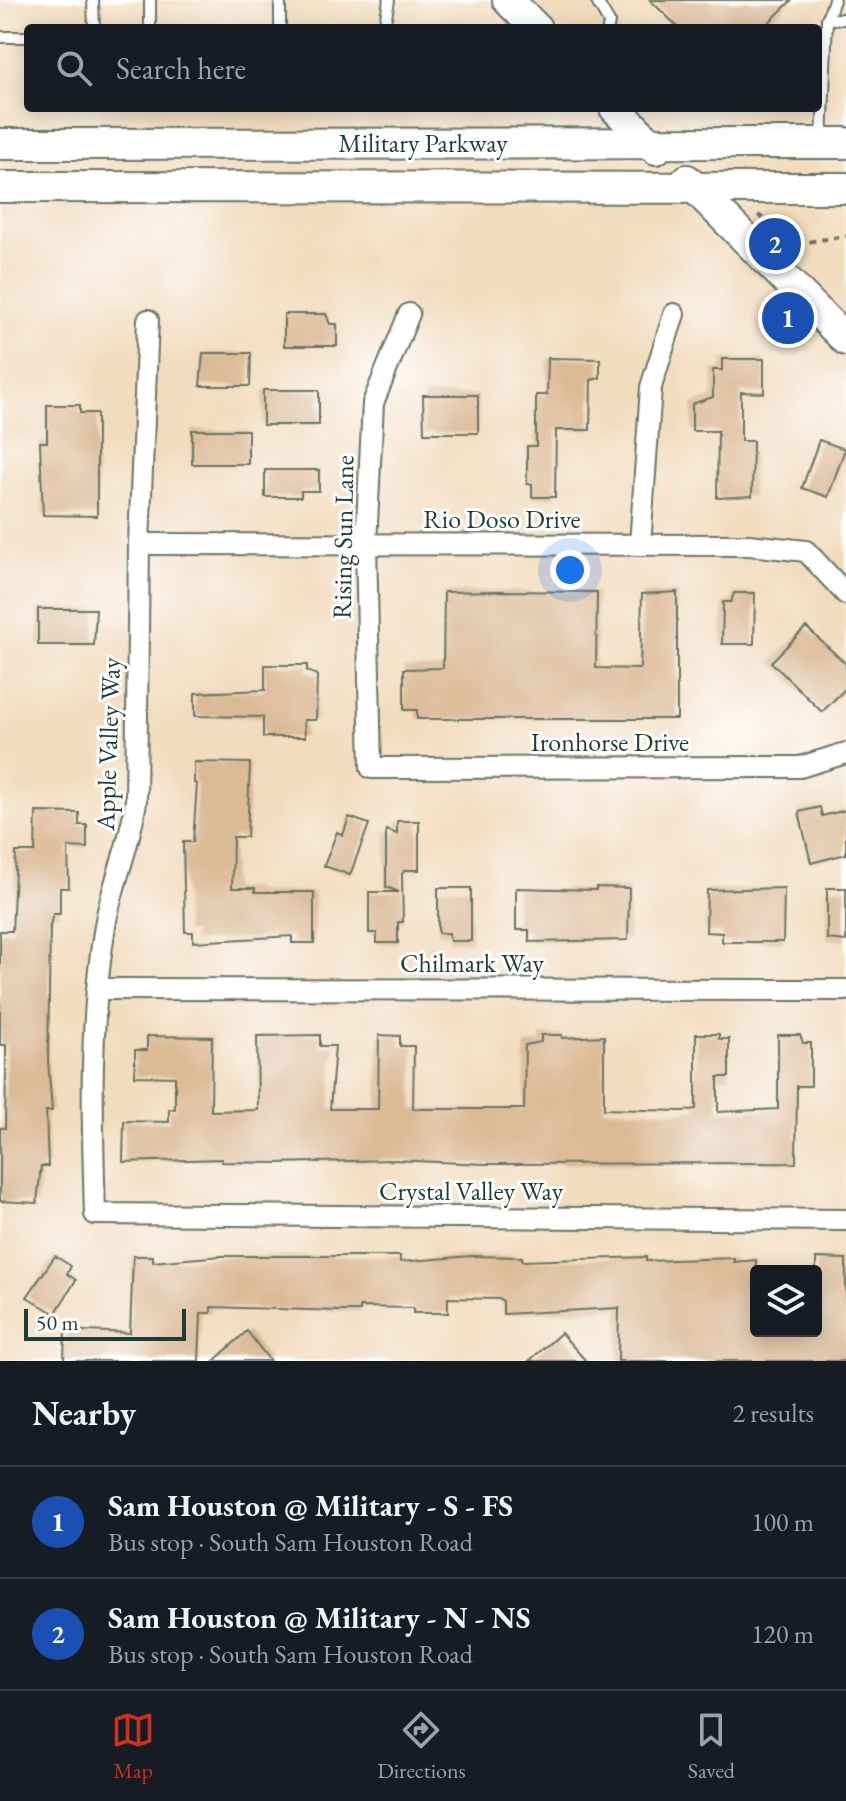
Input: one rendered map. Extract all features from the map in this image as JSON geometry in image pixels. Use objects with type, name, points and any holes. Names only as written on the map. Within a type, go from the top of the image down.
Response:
[{"type":"main road","points":[[508,0],[532,24]]},
{"type":"main road","points":[[619,112],[846,340]]},
{"type":"main road","name":"Military Parkway","points":[[0,144],[834,143]]},
{"type":"main road","name":"Military Parkway","points":[[0,187],[846,188]]},
{"type":"street","name":"Rising Sun Lane","points":[[371,768],[366,544],[373,403],[409,314]]},
{"type":"street","points":[[640,545],[651,387],[674,314]]},
{"type":"street","name":"Apple Valley Way","points":[[95,1214],[90,1079],[98,989],[105,921],[131,840],[136,801],[139,544],[148,320]]},
{"type":"street","name":"Rio Doso Drive","points":[[139,544],[749,545],[806,551],[846,594]]},
{"type":"street","name":"Ironhorse Drive","points":[[371,768],[800,767],[846,753]]},
{"type":"street","name":"Chilmark Way","points":[[98,989],[846,990]]},
{"type":"street","name":"Crystal Valley Way","points":[[95,1214],[846,1220]]},
{"type":"lane","points":[[93,0],[94,24]]},
{"type":"lane","points":[[150,0],[150,24]]},
{"type":"lane","points":[[280,0],[280,24]]},
{"type":"lane","points":[[385,24],[389,0]]},
{"type":"lane","points":[[596,0],[606,24]]},
{"type":"lane","points":[[834,0],[827,19],[834,143]]},
{"type":"lane","points":[[827,19],[846,19]]},
{"type":"lane","points":[[0,37],[24,37]]},
{"type":"path","points":[[757,214],[800,243],[846,236]]},
{"type":"building","points":[[650,0],[792,0],[767,24],[675,24]]},
{"type":"building","points":[[284,314],[326,314],[330,324],[337,324],[337,346],[284,346]]},
{"type":"building","points":[[203,353],[251,353],[250,386],[200,386]]},
{"type":"building","points":[[548,358],[600,359],[600,378],[591,380],[590,430],[556,430],[555,497],[532,497],[532,484],[527,484],[527,446],[536,446],[536,395],[547,395]]},
{"type":"building","points":[[722,359],[764,359],[764,393],[741,392],[741,441],[753,441],[752,496],[717,498],[718,431],[692,431],[692,404],[713,397],[713,370],[722,370]]},
{"type":"building","points":[[263,390],[319,390],[319,425],[263,425]]},
{"type":"building","points":[[423,395],[478,395],[478,433],[424,433]]},
{"type":"building","points":[[47,405],[80,405],[80,413],[97,413],[97,516],[43,515],[40,442],[47,442]]},
{"type":"building","points":[[192,430],[248,430],[248,464],[192,464]]},
{"type":"building","points":[[819,440],[845,449],[828,497],[802,488]]},
{"type":"building","points":[[265,470],[319,470],[319,491],[301,491],[301,497],[265,497]]},
{"type":"building","points":[[444,592],[597,592],[596,668],[640,669],[642,594],[677,592],[677,719],[417,719],[417,710],[404,710],[404,669],[443,668]]},
{"type":"building","points":[[734,593],[755,593],[754,644],[722,644],[723,602],[731,602]]},
{"type":"building","points":[[38,609],[96,609],[94,645],[38,645]]},
{"type":"building","points":[[806,627],[846,664],[846,688],[822,712],[771,662]]},
{"type":"building","points":[[265,665],[307,665],[307,671],[317,675],[316,720],[304,720],[305,737],[263,737],[263,717],[195,716],[195,693],[265,690]]},
{"type":"building","points":[[194,762],[250,763],[247,837],[233,837],[232,888],[255,888],[255,892],[314,892],[314,943],[292,943],[292,936],[193,942],[193,932],[185,932],[183,842],[193,842],[197,784],[194,783]]},
{"type":"building","points":[[820,807],[822,816],[846,810],[846,854],[811,863],[799,812]]},
{"type":"building","points":[[36,812],[79,813],[79,825],[87,825],[87,848],[68,847],[69,888],[60,888],[60,914],[53,914],[50,926],[48,1061],[52,1111],[46,1111],[48,1166],[41,1166],[37,1203],[0,1201],[0,1128],[5,1128],[6,1045],[0,1045],[0,931],[12,931],[16,852],[35,852]]},
{"type":"building","points":[[349,817],[369,824],[350,875],[324,866],[337,832],[343,835]]},
{"type":"building","points":[[397,821],[419,821],[419,870],[405,870],[402,874],[403,922],[398,922],[398,943],[377,943],[377,933],[369,933],[369,892],[399,892],[386,887],[386,830],[397,834]]},
{"type":"building","points":[[596,887],[629,888],[628,940],[529,942],[529,930],[516,930],[516,888],[596,890]]},
{"type":"building","points":[[438,888],[471,888],[471,941],[450,941],[449,933],[438,933]]},
{"type":"building","points":[[784,888],[783,942],[722,942],[722,933],[706,932],[707,890]]},
{"type":"building","points":[[827,888],[846,888],[846,941],[827,939]]},
{"type":"building","points":[[696,1034],[719,1034],[719,1039],[729,1039],[729,1077],[718,1077],[718,1112],[778,1109],[778,1035],[800,1035],[803,1043],[811,1043],[811,1086],[797,1086],[796,1163],[486,1164],[391,1160],[276,1163],[222,1162],[222,1159],[123,1162],[124,1121],[169,1122],[169,1109],[175,1109],[175,1077],[135,1076],[135,1050],[147,1050],[147,1036],[212,1037],[211,1111],[258,1110],[257,1036],[320,1035],[320,1046],[335,1046],[330,1109],[378,1109],[379,1035],[400,1036],[400,1046],[414,1046],[413,1109],[524,1109],[525,1045],[541,1042],[541,1035],[562,1035],[562,1038],[604,1036],[604,1109],[683,1111],[696,1109]]},
{"type":"building","points":[[55,1256],[71,1266],[67,1274],[76,1280],[55,1314],[27,1297]]},
{"type":"building","points":[[133,1256],[153,1256],[153,1262],[222,1256],[400,1256],[400,1262],[471,1256],[522,1257],[522,1261],[646,1257],[646,1261],[756,1260],[756,1265],[750,1265],[750,1337],[822,1337],[822,1265],[816,1265],[816,1258],[846,1259],[846,1361],[618,1361],[619,1308],[503,1314],[503,1301],[499,1299],[448,1298],[448,1313],[413,1313],[413,1308],[360,1307],[360,1311],[340,1311],[211,1307],[211,1313],[201,1313],[199,1361],[64,1361],[65,1330],[130,1333]]},
{"type":"building","points":[[247,1331],[270,1361],[214,1361]]},
{"type":"building","points":[[561,1333],[586,1361],[529,1361]]},
{"type":"place","name":"Sam Houston @ Military - N - NS","points":[[775,244]]},
{"type":"place","name":"Sam Houston @ Military - S - FS","points":[[788,318]]}]
